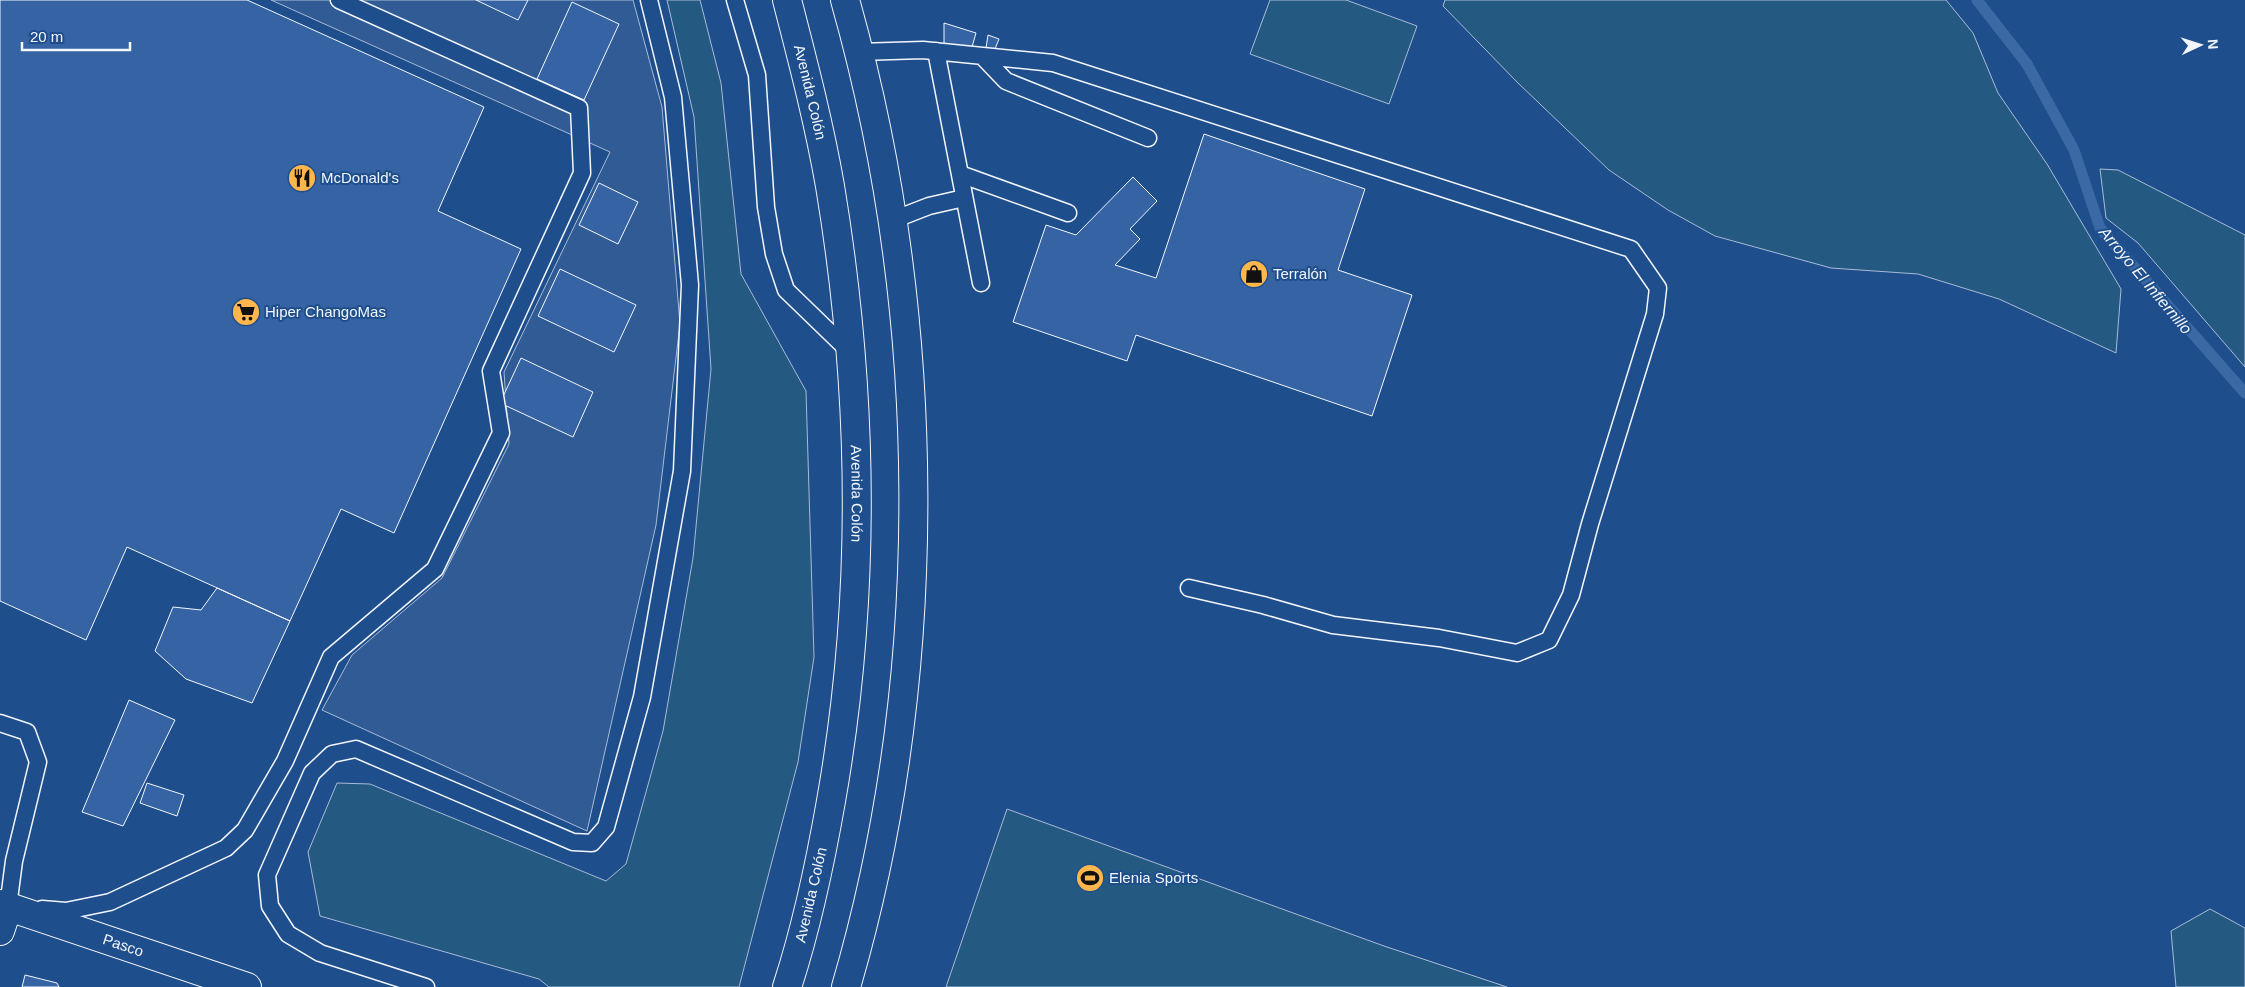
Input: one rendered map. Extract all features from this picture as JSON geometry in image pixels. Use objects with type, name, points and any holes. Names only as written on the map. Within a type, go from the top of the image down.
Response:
[{"type":"main road","name":"Avenida Colón","points":[[787,0],[812,101],[829,183],[852,353],[856,406],[858,517],[853,638],[839,754],[828,819],[804,931],[787,987]]},
{"type":"main road","points":[[844,0],[873,109],[893,220],[909,347],[913,490],[912,565],[906,649],[886,814],[870,893],[846,987]]},
{"type":"main road","name":"Pasco","points":[[3,914],[248,987]]},
{"type":"lane","points":[[0,723],[26,732],[38,762],[3,914],[66,911],[110,902],[226,848],[245,830],[285,761],[331,657],[435,569],[501,433],[491,371],[582,173],[579,108],[339,0]]},
{"type":"lane","points":[[426,987],[320,953],[288,934],[270,906],[267,876],[312,773],[332,754],[356,749],[573,842],[592,843],[606,827],[642,697],[682,471],[690,285],[673,97],[649,0]]},
{"type":"lane","points":[[735,0],[757,75],[766,207],[774,254],[786,290],[852,353]]},
{"type":"lane","points":[[859,52],[936,52],[1054,63],[1631,249],[1658,288],[1655,314],[1590,524],[1571,595],[1549,640],[1516,653],[1439,638],[1332,625],[1263,605],[1189,588]]},
{"type":"lane","points":[[936,52],[981,283]]},
{"type":"lane","points":[[982,56],[1006,81],[1148,138]]},
{"type":"lane","points":[[960,174],[1068,213]]},
{"type":"lane","points":[[893,220],[929,206],[964,198]]},
{"type":"shaded area","points":[[271,0],[633,0],[662,107],[680,324],[656,525],[587,831],[322,710],[352,655],[442,578],[509,444],[504,372],[610,152]]},
{"type":"shaded area","points":[[667,0],[700,0],[721,83],[741,274],[806,391],[814,657],[798,762],[739,987],[549,987],[539,979],[320,916],[308,852],[337,783],[370,784],[606,881],[626,864],[663,731],[693,558],[711,369],[694,117]]},
{"type":"shaded area","points":[[1270,0],[1346,0],[1417,26],[1389,104],[1250,54]]},
{"type":"shaded area","points":[[1445,0],[1946,0],[1973,33],[1998,93],[2047,164],[2121,289],[2116,353],[1999,299],[1918,274],[1831,268],[1715,236],[1668,210],[1609,170],[1518,83],[1443,6]]},
{"type":"shaded area","points":[[2100,169],[2118,170],[2245,235],[2245,367],[2138,243],[2106,218]]},
{"type":"shaded area","name":"Elenia Sports","points":[[1007,809],[1384,946],[1507,987],[946,987]]},
{"type":"shaded area","points":[[2210,909],[2245,928],[2245,987],[2176,987],[2171,931]]},
{"type":"building","name":"Hiper ChangoMas","points":[[0,0],[247,0],[484,107],[438,211],[521,249],[394,533],[341,509],[290,621],[127,547],[86,640],[0,601]]},
{"type":"building","points":[[476,0],[528,0],[518,20]]},
{"type":"building","points":[[572,2],[619,24],[584,100],[537,79]]},
{"type":"building","points":[[944,23],[976,33],[970,54],[944,46]]},
{"type":"building","points":[[988,35],[999,39],[995,49],[986,48]]},
{"type":"building","name":"Terralón","points":[[1204,134],[1365,189],[1338,270],[1412,295],[1372,416],[1136,335],[1127,361],[1013,322],[1046,225],[1076,235],[1133,177],[1157,201],[1130,229],[1140,239],[1115,265],[1156,278]]},
{"type":"building","points":[[599,183],[638,202],[618,244],[579,225]]},
{"type":"building","points":[[560,269],[636,305],[614,352],[538,316]]},
{"type":"building","points":[[521,358],[593,392],[573,437],[500,403]]},
{"type":"building","points":[[217,588],[290,621],[252,703],[186,679],[155,651],[173,607],[201,610]]},
{"type":"building","points":[[129,700],[175,720],[123,826],[82,812]]},
{"type":"building","points":[[147,783],[184,795],[177,816],[140,803]]},
{"type":"building","points":[[25,975],[57,983],[59,987],[22,987]]},
{"type":"waterway","name":"Arroyo El Infiernillo","points":[[1977,0],[2027,64],[2074,150],[2100,228],[2245,393]]},
{"type":"place","name":"McDonald's","points":[[302,178]]},
{"type":"place","name":"Terralón","points":[[1254,274]]},
{"type":"place","name":"Hiper ChangoMas","points":[[246,312]]},
{"type":"place","name":"Elenia Sports","points":[[1090,878]]}]
